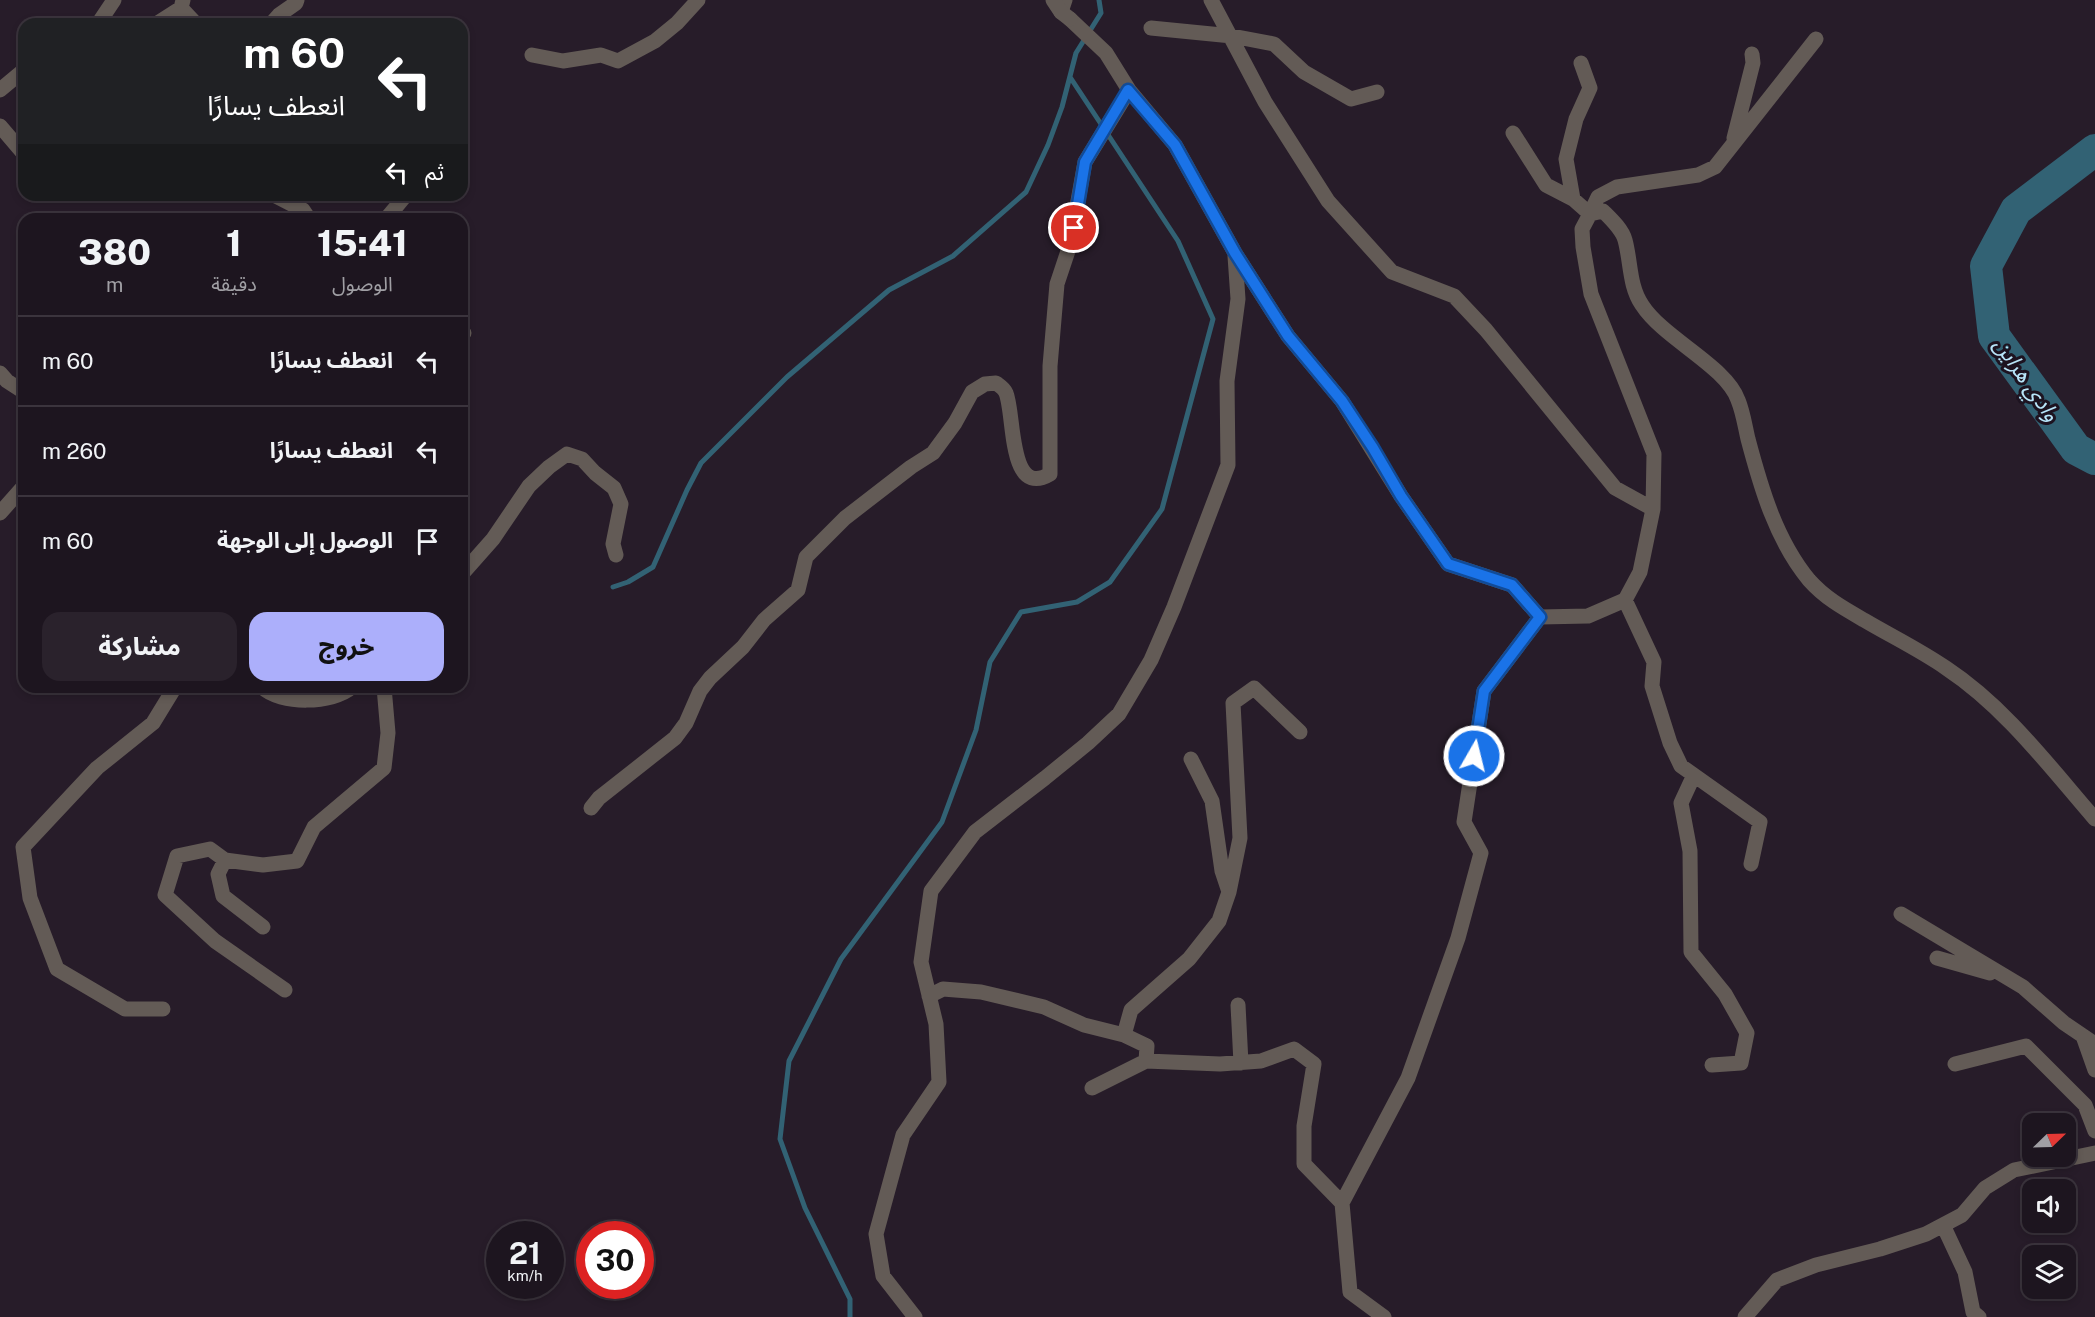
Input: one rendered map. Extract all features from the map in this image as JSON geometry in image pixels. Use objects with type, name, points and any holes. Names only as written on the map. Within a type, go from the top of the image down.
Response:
[{"type":"street","points":[[102,18],[114,0]]},
{"type":"street","points":[[276,18],[297,0]]},
{"type":"street","points":[[532,55],[563,61],[601,55],[618,61],[655,41],[698,0]]},
{"type":"street","points":[[1211,0],[1265,102],[1328,201],[1392,272],[1454,296],[1486,330],[1615,488],[1653,509]]},
{"type":"street","points":[[164,18],[182,4],[192,18]]},
{"type":"street","points":[[1062,8],[1106,52],[1128,90],[1175,145],[1235,253],[1288,336],[1342,401],[1401,496],[1448,564],[1512,585],[1540,617]]},
{"type":"street","points":[[1151,28],[1232,36],[1274,45],[1304,72],[1351,99],[1377,92]]},
{"type":"street","points":[[1540,617],[1588,616],[1625,600],[1640,572],[1653,509],[1654,454],[1591,294],[1582,229],[1598,197],[1617,187],[1698,175],[1715,167],[1816,39]]},
{"type":"street","points":[[1732,144],[1753,63],[1752,54]]},
{"type":"street","points":[[1573,199],[1566,159],[1576,119],[1590,88],[1581,63]]},
{"type":"street","points":[[0,90],[18,74]]},
{"type":"street","points":[[591,808],[599,798],[675,738],[686,723],[700,691],[710,678],[743,647],[765,620],[798,590],[806,557],[845,518],[911,467],[933,453],[955,423],[972,392],[985,384],[996,383],[1005,390],[1020,469],[1028,478],[1041,480],[1050,474],[1050,366],[1057,285],[1070,245],[1085,162],[1128,90]]},
{"type":"street","points":[[0,126],[18,147]]},
{"type":"street","points":[[1513,133],[1546,185],[1573,199],[1590,214]]},
{"type":"street","points":[[286,201],[305,213]]},
{"type":"street","points":[[391,213],[401,201]]},
{"type":"street","points":[[1590,214],[1603,211],[1617,226],[1624,238],[1630,274],[1641,304],[1656,323],[1717,373],[1730,385],[1738,398],[1762,488],[1775,522],[1791,554],[1809,580],[1830,600],[1946,667],[1982,694],[2095,819]]},
{"type":"street","points":[[915,1317],[884,1276],[876,1234],[903,1135],[939,1082],[936,1023],[921,962],[931,891],[975,832],[1079,750],[1119,714],[1150,660],[1174,607],[1228,465],[1227,381],[1238,299],[1235,253]]},
{"type":"street","points":[[0,373],[18,388]]},
{"type":"street","points":[[468,567],[494,539],[529,486],[567,454],[582,459],[614,488],[621,504],[613,544],[616,555]]},
{"type":"street","points":[[0,513],[18,493]]},
{"type":"street","points":[[1625,600],[1654,662],[1652,686],[1670,743],[1681,766],[1760,822],[1751,864]]},
{"type":"street","points":[[1384,1317],[1350,1292],[1342,1203],[1408,1078],[1458,938],[1481,853],[1464,822],[1484,691],[1540,617]]},
{"type":"street","points":[[1124,1035],[1131,1010],[1189,960],[1219,921],[1229,892],[1240,838],[1233,703],[1254,688],[1300,732]]},
{"type":"street","points":[[163,1009],[125,1009],[57,969],[30,898],[23,847],[97,768],[153,723],[171,693]]},
{"type":"street","points":[[268,693],[287,699],[333,698],[344,693]]},
{"type":"street","points":[[285,990],[214,941],[165,895],[177,856],[210,849],[225,860],[263,864],[297,861],[314,827],[384,768],[388,733],[385,693]]},
{"type":"street","points":[[1191,759],[1212,801],[1222,871],[1229,892]]},
{"type":"street","points":[[1694,775],[1681,803],[1690,851],[1691,952],[1725,994],[1747,1033],[1741,1063],[1712,1065]]},
{"type":"street","points":[[225,860],[218,874],[222,896],[263,927]]},
{"type":"street","points":[[1901,914],[2023,987],[2064,1023],[2089,1040],[2095,1070]]},
{"type":"street","points":[[1937,958],[2004,977]]},
{"type":"street","points":[[929,996],[943,989],[981,992],[1044,1007],[1084,1025],[1124,1035],[1147,1046],[1146,1061]]},
{"type":"street","points":[[1238,1005],[1241,1063]]},
{"type":"street","points":[[1955,1064],[2026,1046],[2085,1105],[2095,1131]]},
{"type":"street","points":[[1092,1088],[1146,1061],[1241,1063],[1261,1061],[1294,1049],[1314,1064],[1304,1126],[1304,1164],[1342,1203]]},
{"type":"street","points":[[1745,1317],[1777,1280],[1816,1265],[1880,1249],[1926,1234],[1962,1215],[1985,1188],[2014,1170],[2095,1153]]},
{"type":"street","points":[[1943,1225],[1965,1272],[1973,1312],[1978,1317]]},
{"type":"waterway","points":[[613,587],[628,582],[653,567],[701,463],[787,377],[889,290],[953,256],[1026,192],[1048,145],[1062,107],[1076,53],[1101,13],[1099,0]]},
{"type":"waterway","points":[[850,1317],[850,1299],[805,1208],[780,1139],[789,1061],[841,959],[942,822],[976,730],[990,662],[1021,612],[1077,602],[1110,582],[1162,509],[1213,319],[1178,241],[1070,77]]},
{"type":"waterway","name":"وادي هراين","points":[[2095,150],[2016,210],[1986,266],[1994,336],[2076,449],[2095,459]]},
{"type":"route","points":[[1074,228],[1085,162],[1128,90],[1175,145],[1235,253],[1288,336],[1342,401],[1401,496],[1448,564],[1512,585],[1540,617],[1484,691],[1474,756]]}]
